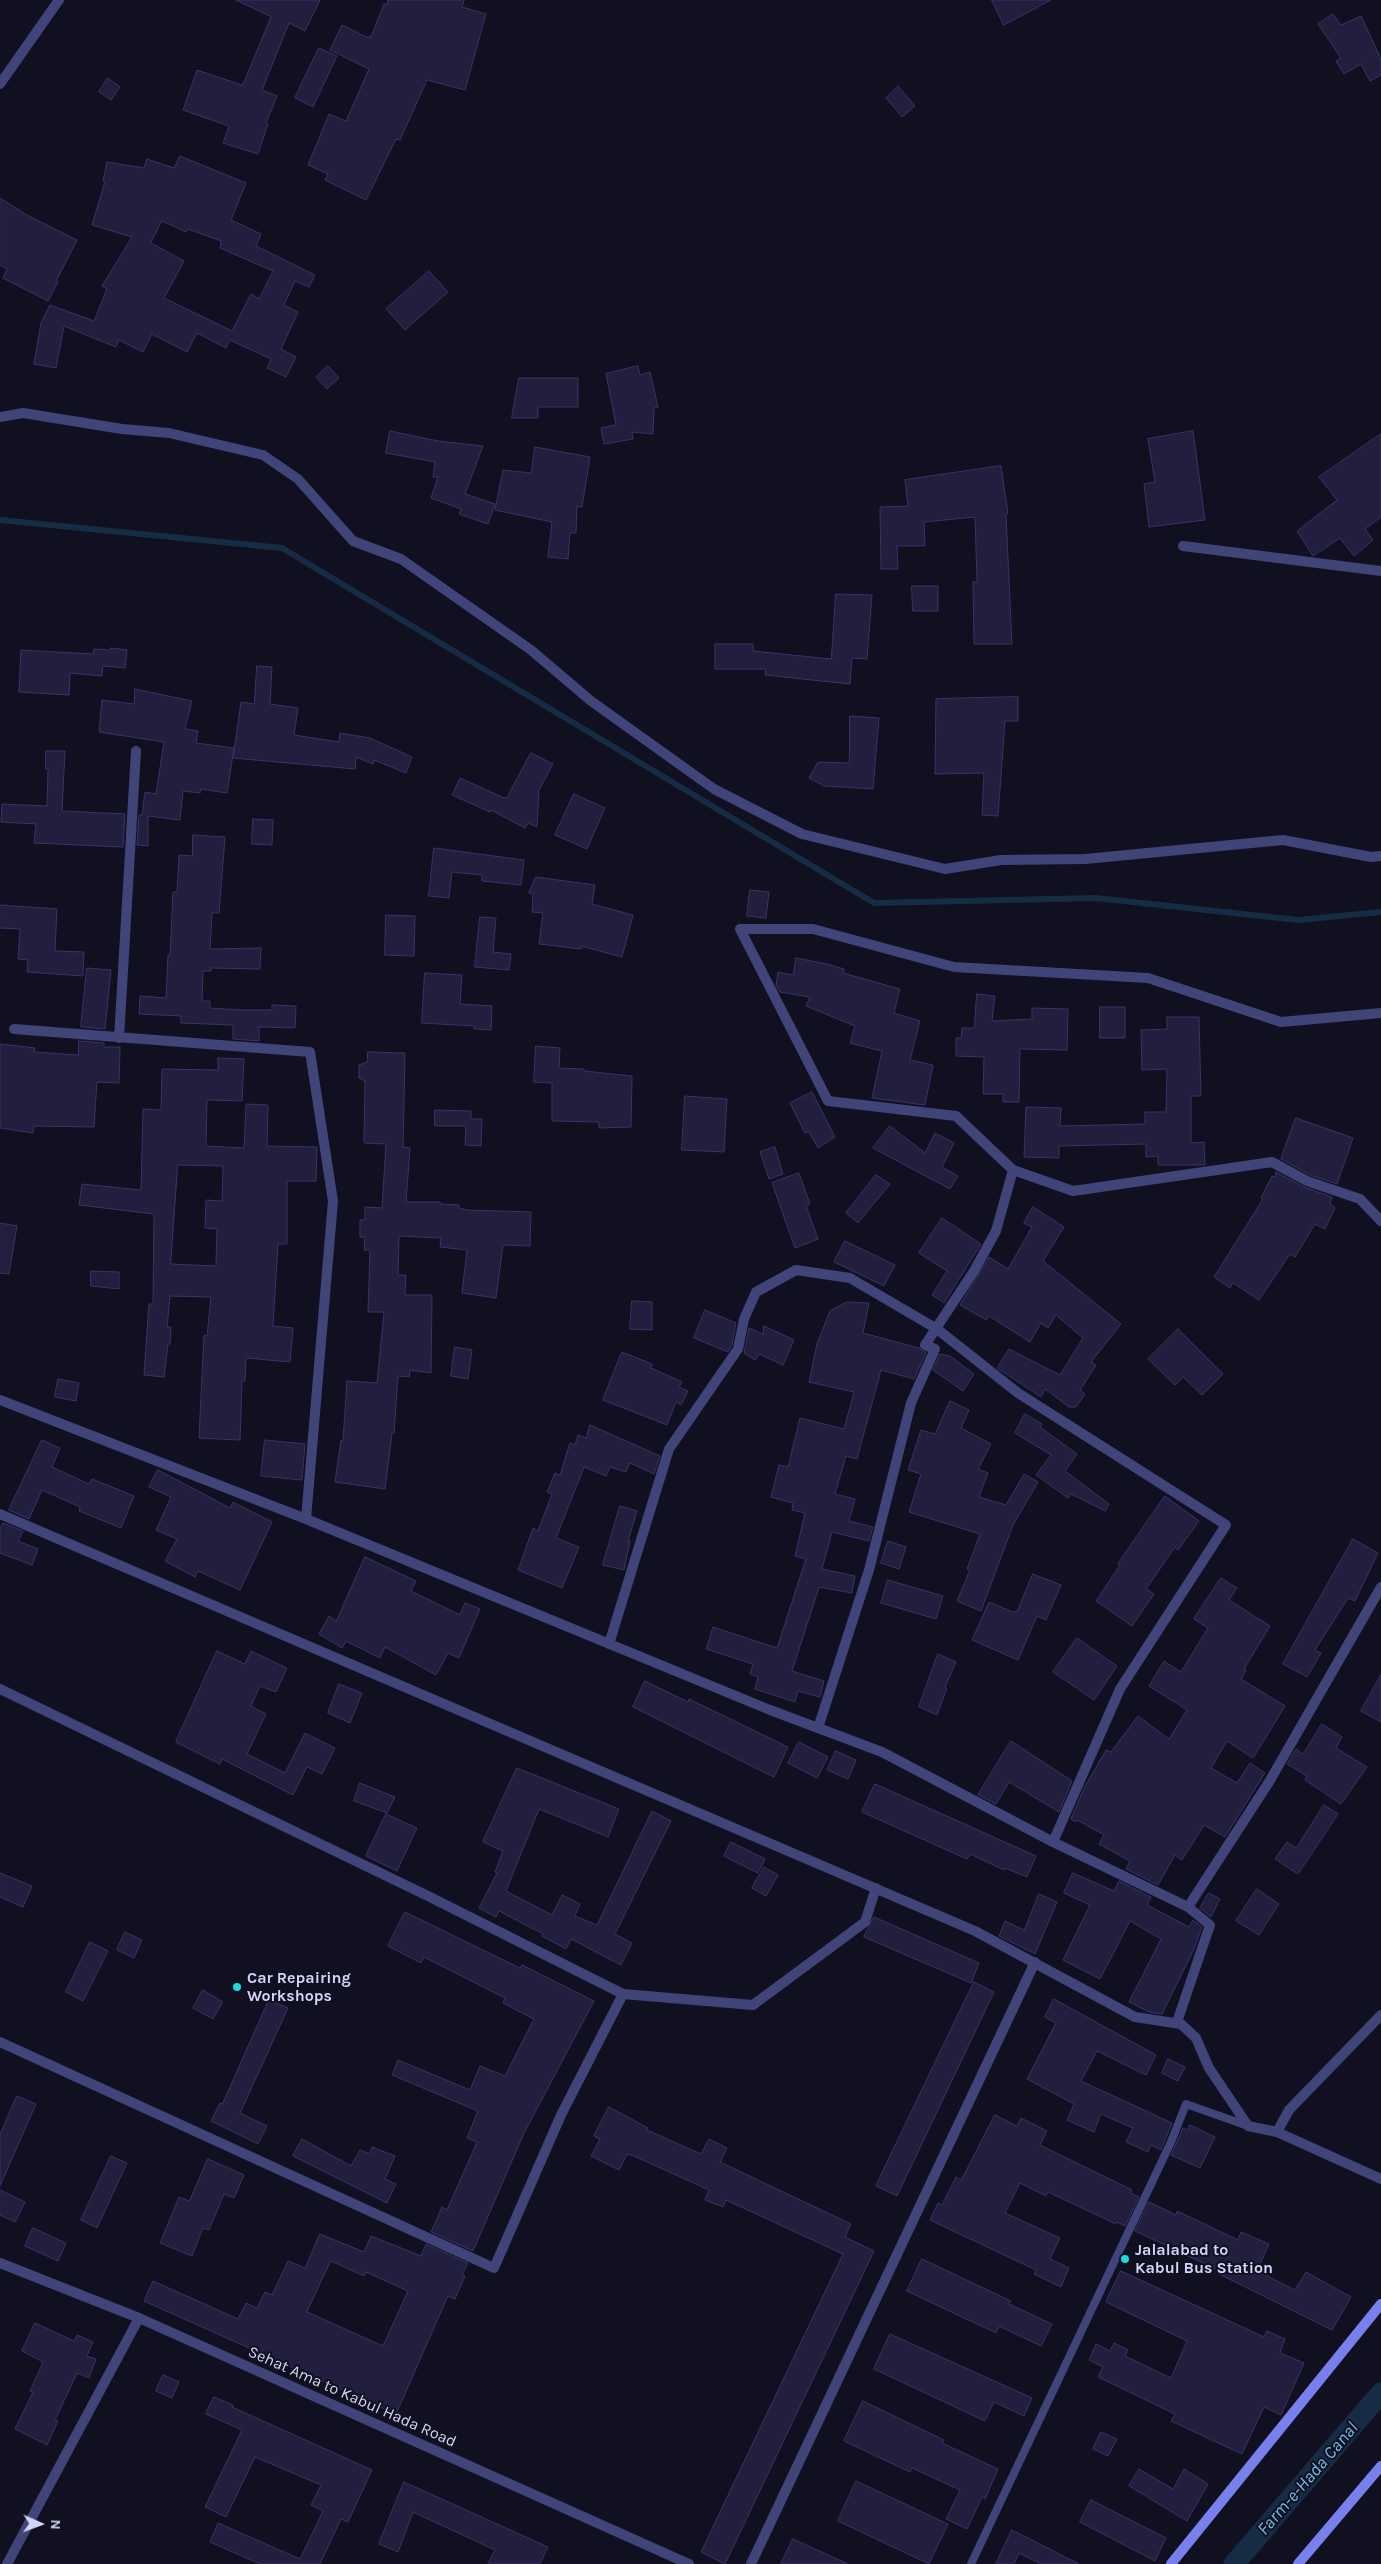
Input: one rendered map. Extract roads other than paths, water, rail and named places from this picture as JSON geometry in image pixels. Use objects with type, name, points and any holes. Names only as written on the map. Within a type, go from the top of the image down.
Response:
[{"type":"street","points":[[0,84],[59,0]]},
{"type":"street","points":[[0,417],[23,413],[122,430],[169,433],[263,456],[298,478],[353,541],[401,559],[531,650],[591,701],[714,789],[802,834],[945,869],[1000,860],[1085,860],[1283,840],[1371,857],[1381,856]]},
{"type":"street","points":[[1183,546],[1381,571]]},
{"type":"street","points":[[119,1038],[136,751]]},
{"type":"street","points":[[1381,1013],[1281,1022],[1148,978],[954,967],[813,929],[740,929],[828,1101],[956,1116],[1014,1170],[1073,1191],[1272,1162],[1307,1181],[1360,1199],[1381,1221]]},
{"type":"street","points":[[14,1029],[310,1052],[333,1201],[306,1519]]},
{"type":"street","points":[[818,1728],[869,1570],[911,1403],[935,1349],[925,1345],[974,1270],[996,1230],[1014,1170]]},
{"type":"street","points":[[609,1644],[669,1449],[738,1349],[744,1319],[756,1292],[796,1270],[850,1278],[937,1329],[1018,1393],[1226,1525],[1120,1689],[1053,1842]]},
{"type":"street","points":[[0,1400],[306,1519],[609,1644],[882,1752],[1053,1842],[1188,1907],[1210,1925],[1177,2022]]},
{"type":"street","points":[[0,1514],[975,1931],[1135,2018],[1177,2022],[1196,2038],[1209,2068],[1248,2126],[1277,2132],[1381,2179]]},
{"type":"street","points":[[1188,1907],[1268,1782],[1381,1587]]},
{"type":"street","points":[[0,1689],[430,1897],[623,1994],[753,2005],[864,1922],[876,1888]]},
{"type":"street","points":[[750,2564],[1035,1962]]},
{"type":"street","points":[[0,2042],[494,2268],[561,2115],[623,1994]]},
{"type":"street","points":[[1277,2132],[1289,2110],[1381,2015]]},
{"type":"street","name":"Sehat Ama to Kabul Hada Road","points":[[0,2263],[139,2318],[689,2564]]},
{"type":"street","points":[[1171,2564],[1381,2304]]},
{"type":"street","points":[[7,2564],[139,2318]]},
{"type":"street","points":[[1298,2564],[1381,2466]]},
{"type":"lane","points":[[971,2564],[1170,2142],[1186,2104],[1248,2126]]},
{"type":"waterway","points":[[0,520],[282,548],[874,903],[1096,898],[1298,920],[1381,912]]},
{"type":"waterway","name":"Farm-e-Hada Canal","points":[[1234,2564],[1381,2393]]},
{"type":"place","name":"Car Repairing Workshops","points":[[237,1987]]},
{"type":"place","name":"Jalalabad to Kabul Bus Station","points":[[1125,2259]]}]
